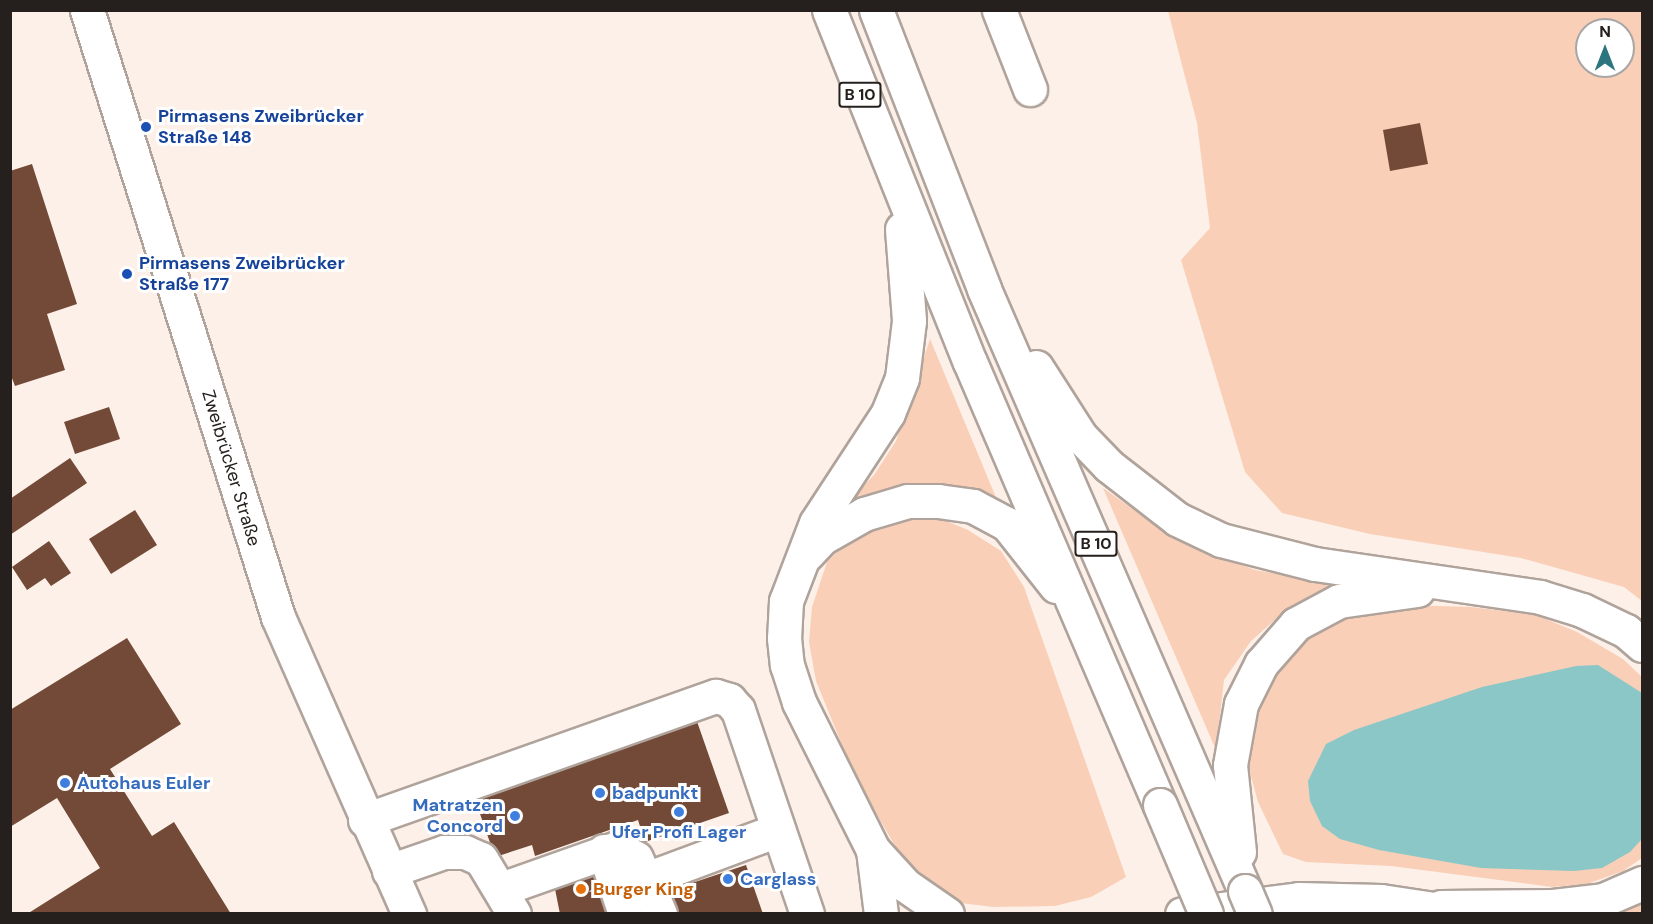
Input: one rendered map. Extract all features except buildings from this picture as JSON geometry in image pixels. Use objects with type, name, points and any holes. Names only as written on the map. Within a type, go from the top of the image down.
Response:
[{"type":"main road","name":"Zweibrücker Straße","points":[[87,10],[278,617],[365,820],[409,914]]},
{"type":"main road","name":"B 10","points":[[829,10],[894,180],[1085,624],[1206,914]]},
{"type":"main road","name":"B 10","points":[[876,10],[984,289],[1219,799],[1250,902]]},
{"type":"main road","points":[[999,10],[1030,89]]},
{"type":"main road","points":[[894,180],[908,262],[909,321],[902,378],[888,413],[832,496],[799,562],[786,601],[787,665],[799,702],[873,850],[905,885],[947,914]]},
{"type":"main road","points":[[984,289],[1081,437],[1109,466],[1177,519],[1221,540],[1269,555],[1540,597],[1582,610],[1626,631],[1642,645]]},
{"type":"main road","points":[[799,562],[822,538],[864,514],[908,501],[974,506],[1007,524],[1085,624]]},
{"type":"main road","points":[[1219,799],[1230,765],[1241,704],[1261,664],[1296,624],[1339,601],[1466,585]]},
{"type":"main road","points":[[365,820],[716,696],[729,700],[738,710],[807,914]]},
{"type":"main road","points":[[646,879],[778,830]]},
{"type":"main road","points":[[873,850],[881,914]]},
{"type":"main road","points":[[389,871],[444,852],[465,852],[481,859],[507,901],[604,851],[628,851],[646,879],[660,914]]},
{"type":"main road","points":[[604,851],[625,914]]},
{"type":"main road","points":[[1182,914],[1299,900],[1454,910],[1553,906],[1603,900],[1642,883]]},
{"type":"shaded area","points":[[1168,11],[1642,11],[1642,601],[1624,587],[1521,558],[1370,534],[1282,513],[1245,472],[1181,260],[1210,228],[1197,123]]},
{"type":"shaded area","points":[[930,339],[1000,507],[845,505],[874,475],[896,441]]},
{"type":"shaded area","points":[[1103,488],[1178,541],[1255,570],[1346,586],[1313,596],[1277,618],[1251,641],[1224,680],[1216,750]]},
{"type":"shaded area","points":[[902,520],[944,520],[968,530],[1001,551],[1024,587],[1126,877],[1091,897],[1055,906],[994,907],[960,903],[905,863],[855,777],[816,681],[809,642],[812,607],[827,562],[856,533]]},
{"type":"shaded area","points":[[1405,605],[1471,607],[1536,615],[1577,632],[1623,659],[1642,677],[1642,858],[1623,871],[1587,884],[1552,887],[1391,866],[1306,862],[1283,854],[1258,802],[1248,765],[1252,725],[1265,687],[1309,634],[1360,611]]},
{"type":"shaded area","points":[[1642,899],[1642,913],[1613,914],[1626,909]]},
{"type":"water","points":[[1598,665],[1642,693],[1642,839],[1630,852],[1602,868],[1574,871],[1481,868],[1379,850],[1340,839],[1322,826],[1310,801],[1308,781],[1326,744],[1354,730],[1482,687],[1576,666]]},
{"type":"place","name":"Pirmasens Zweibrücker Straße 148","points":[[146,127]]},
{"type":"place","name":"Pirmasens Zweibrücker Straße 177","points":[[127,274]]},
{"type":"place","name":"Autohaus Euler","points":[[65,783]]},
{"type":"place","name":"badpunkt","points":[[600,793]]},
{"type":"place","name":"Ufer Profi Lager","points":[[679,812]]},
{"type":"place","name":"Matratzen Concord","points":[[515,816]]},
{"type":"place","name":"Carglass","points":[[728,879]]},
{"type":"place","name":"Burger King","points":[[581,889]]}]
